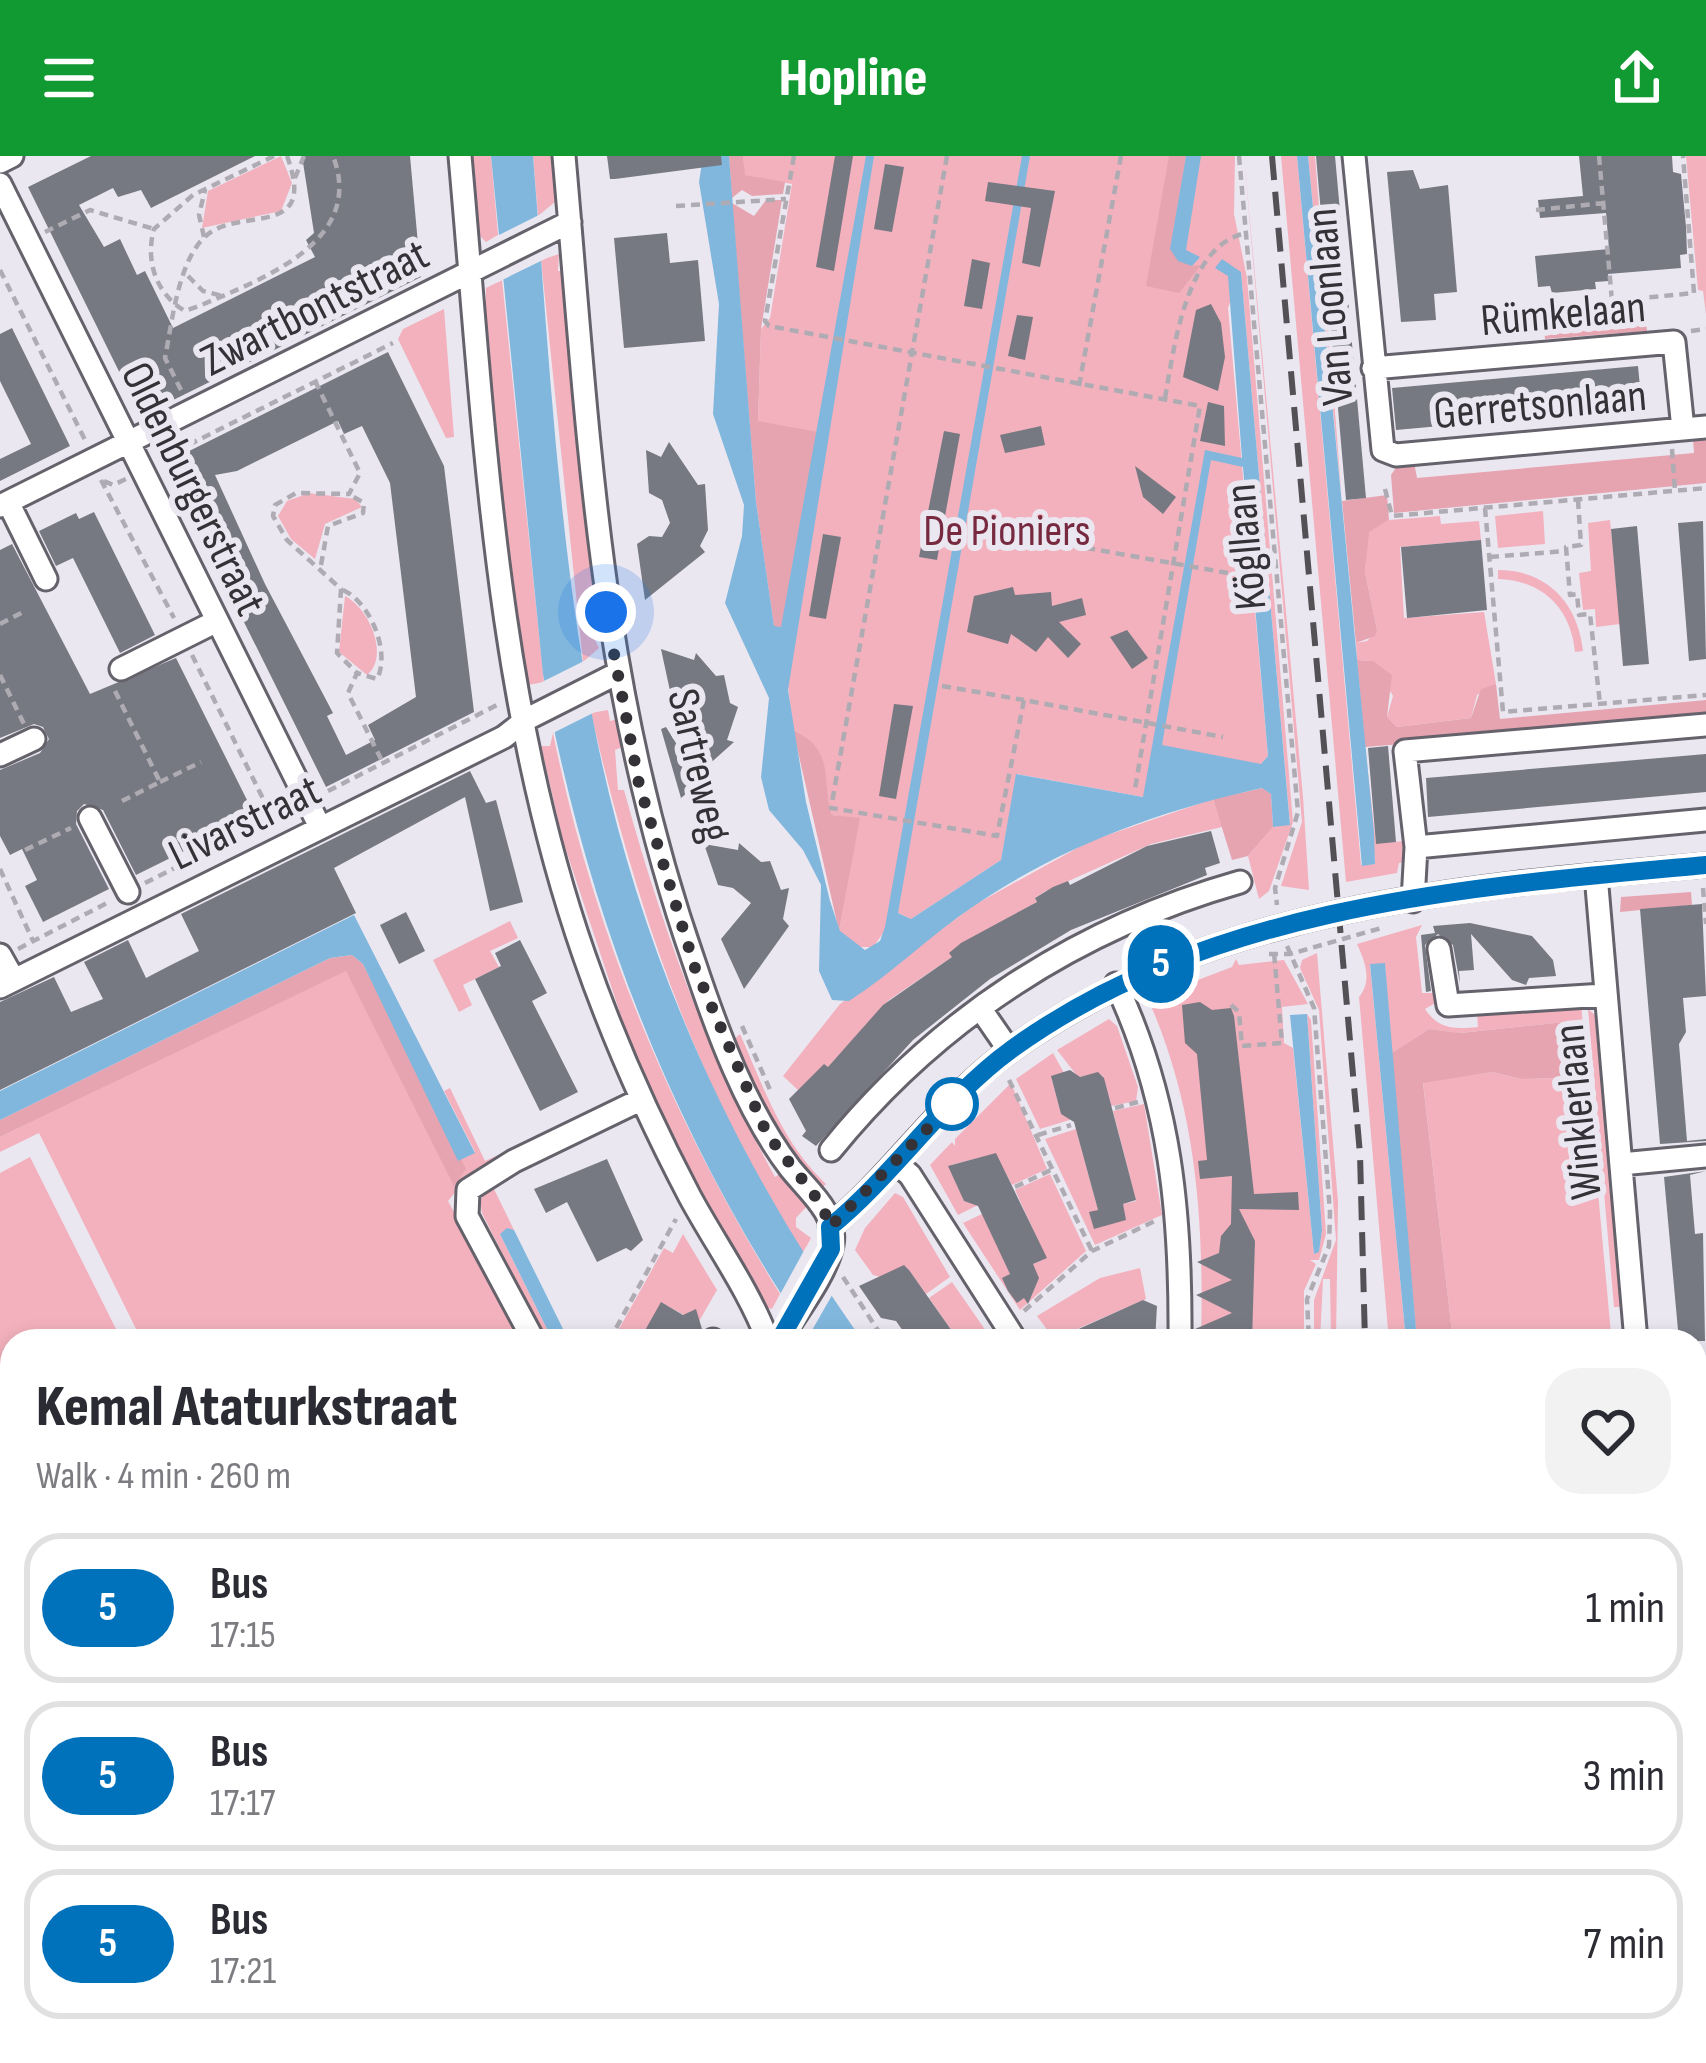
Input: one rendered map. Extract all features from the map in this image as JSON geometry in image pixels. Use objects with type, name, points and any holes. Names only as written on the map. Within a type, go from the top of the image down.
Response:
[{"type":"street","points":[[0,162],[12,156]]},
{"type":"street","points":[[460,156],[480,266],[497,549],[541,766],[574,895],[612,1005],[604,1007],[640,1100],[762,1329]]},
{"type":"street","name":"Sartreweg","points":[[563,156],[562,227],[610,677],[695,968],[767,1134],[822,1205],[830,1227]]},
{"type":"street","name":"Van Loonlaan","points":[[1354,156],[1382,450]]},
{"type":"street","name":"Oldenburgerstraat","points":[[0,184],[320,827]]},
{"type":"street","points":[[480,266],[562,227]]},
{"type":"street","name":"Zwartbontstraat","points":[[4,504],[98,470],[128,442],[480,266]]},
{"type":"street","name":"Rümkelaan","points":[[1372,368],[1674,342],[1676,429]]},
{"type":"street","name":"Gerretsonlaan","points":[[1382,450],[1396,455],[1706,427]]},
{"type":"street","points":[[4,504],[46,579]]},
{"type":"street","points":[[115,675],[217,621]]},
{"type":"street","name":"Sartreweg","points":[[531,718],[610,677]]},
{"type":"street","name":"Livarstraat","points":[[7,984],[531,718]]},
{"type":"street","points":[[1413,901],[1416,847],[1405,751],[1706,725]]},
{"type":"street","points":[[0,754],[33,739]]},
{"type":"street","points":[[1416,847],[1706,820]]},
{"type":"street","points":[[83,822],[128,892]]},
{"type":"street","points":[[786,1329],[833,1266],[830,1227],[991,1066],[1116,984],[1204,948],[1491,884],[1704,872]]},
{"type":"street","name":"Winklerlaan","points":[[1595,875],[1635,1329]]},
{"type":"street","points":[[831,1150],[922,1052],[980,1007],[1079,943],[1166,904],[1240,882]]},
{"type":"street","points":[[1439,949],[1448,1005],[1604,994]]},
{"type":"street","points":[[0,955],[7,984]]},
{"type":"street","points":[[1116,984],[1143,1040],[1161,1102],[1180,1215],[1180,1329]]},
{"type":"street","points":[[980,1007],[1010,1050]]},
{"type":"street","points":[[528,1329],[467,1216],[468,1190],[514,1161],[640,1100]]},
{"type":"street","points":[[1621,1164],[1706,1156]]},
{"type":"street","points":[[896,1162],[910,1175],[1007,1329]]},
{"type":"path","points":[[274,156],[175,207],[154,229],[154,273],[185,311],[303,253],[323,235],[340,203],[335,157]]},
{"type":"path","points":[[286,156],[294,183]]},
{"type":"path","points":[[192,411],[165,358],[187,273],[204,237],[222,227],[274,218],[288,206],[304,156]]},
{"type":"path","points":[[794,156],[765,321],[833,339],[1200,406],[1178,563],[1135,789]]},
{"type":"path","points":[[946,156],[831,808],[997,836],[1024,700]]},
{"type":"path","points":[[1079,386],[1121,156]]},
{"type":"path","name":"Kögllaan","points":[[1239,156],[1298,812],[1275,888],[1291,954],[1314,1008],[1330,1212],[1329,1246],[1307,1299],[1308,1329]]},
{"type":"path","points":[[1599,156],[1612,301]]},
{"type":"path","points":[[1544,353],[1539,308],[1670,299],[1694,293],[1683,156]]},
{"type":"path","points":[[204,237],[199,215],[205,189]]},
{"type":"path","points":[[676,206],[786,199]]},
{"type":"path","points":[[1536,209],[1604,203]]},
{"type":"path","points":[[44,232],[90,210],[154,229]]},
{"type":"path","points":[[1165,398],[1180,314],[1210,256],[1228,236],[1246,233]]},
{"type":"path","name":"Oldenburgerstraat","points":[[0,270],[272,818],[308,802]]},
{"type":"path","points":[[187,273],[202,291],[223,296]]},
{"type":"path","points":[[98,470],[113,485],[393,343]]},
{"type":"path","points":[[315,381],[360,473],[350,494]]},
{"type":"path","points":[[1675,491],[1676,429]]},
{"type":"path","points":[[1385,489],[1392,516],[1706,488]]},
{"type":"path","points":[[321,565],[328,526],[363,513],[364,503],[350,494],[296,493],[275,506],[273,516],[287,540],[321,565],[341,589],[352,593],[366,613],[383,657],[376,679],[356,673],[336,649],[341,589]]},
{"type":"path","points":[[1490,557],[1566,551],[1581,545],[1578,500]]},
{"type":"path","points":[[1485,508],[1503,712],[1706,694]]},
{"type":"path","points":[[968,527],[1228,573]]},
{"type":"path","points":[[1566,551],[1570,595],[1577,595],[1579,615],[1590,614],[1600,704]]},
{"type":"path","points":[[0,624],[25,611]]},
{"type":"path","points":[[356,673],[349,692],[383,763]]},
{"type":"path","points":[[0,675],[33,739]]},
{"type":"path","points":[[115,675],[160,782]]},
{"type":"path","points":[[942,686],[1223,737]]},
{"type":"path","points":[[308,802],[482,713]]},
{"type":"path","points":[[119,802],[201,762]]},
{"type":"path","points":[[25,850],[83,822]]},
{"type":"path","points":[[0,869],[33,941]]},
{"type":"path","points":[[1704,872],[1706,924]]},
{"type":"path","points":[[1231,1006],[1239,1012],[1242,1046],[1282,1043],[1274,957],[1389,927]]},
{"type":"path","points":[[742,1026],[770,1091]]},
{"type":"path","points":[[991,1066],[1002,1080],[1014,1081],[1092,1251]]},
{"type":"path","points":[[1038,1135],[1071,1125]]},
{"type":"path","points":[[1015,1187],[1053,1169]]},
{"type":"path","points":[[616,1329],[682,1209]]},
{"type":"path","points":[[1017,1329],[1042,1293],[1092,1251],[1180,1215]]},
{"type":"path","points":[[833,1266],[877,1329]]},
{"type":"green space","points":[[281,156],[292,183],[281,211],[202,228],[208,191]]},
{"type":"green space","points":[[468,156],[491,156],[498,235],[486,242],[474,230]]},
{"type":"green space","points":[[533,156],[557,156],[561,197],[538,216]]},
{"type":"green space","name":"De Pioniers","points":[[743,156],[1235,156],[1234,214],[1247,278],[1293,822],[1269,891],[1259,899],[1248,856],[1273,827],[1290,824],[1241,272],[1228,308],[1268,756],[1261,764],[1143,797],[1017,774],[1001,860],[911,919],[898,913],[873,947],[855,947],[839,931],[859,819],[832,815],[820,756],[806,737],[793,730],[758,422],[761,329],[770,318],[792,184],[744,175]]},
{"type":"green space","points":[[1244,156],[1309,890],[1281,886],[1302,822]]},
{"type":"green space","points":[[1281,156],[1297,156],[1361,865],[1375,864],[1365,747],[1376,843],[1406,841],[1407,862],[1399,863],[1397,873],[1346,882]]},
{"type":"green space","points":[[1308,156],[1315,156],[1342,501]]},
{"type":"green space","points":[[1686,156],[1706,156],[1706,314],[1703,291],[1698,290]]},
{"type":"green space","points":[[559,254],[558,271],[568,271],[604,636],[594,638],[599,648],[583,662],[541,260]]},
{"type":"green space","points":[[502,280],[544,682],[523,686],[481,301],[486,300],[486,288]]},
{"type":"green space","points":[[444,309],[454,437],[446,438],[398,339],[403,329]]},
{"type":"green space","points":[[309,493],[355,499],[362,507],[325,524],[315,559],[291,539],[278,516],[287,501]]},
{"type":"green space","points":[[1543,511],[1545,544],[1498,548],[1495,516]]},
{"type":"green space","points":[[1440,516],[1441,524],[1479,521],[1481,540],[1400,547],[1404,618],[1484,612],[1496,684],[1477,695],[1471,718],[1397,727],[1387,717],[1393,696],[1373,661],[1357,660],[1356,643],[1367,641],[1377,630],[1365,572],[1368,532],[1389,520]]},
{"type":"green space","points":[[1610,520],[1620,624],[1596,627],[1595,609],[1583,610],[1579,573],[1591,571],[1588,523]]},
{"type":"green space","points":[[1498,570],[1531,576],[1557,592],[1574,618],[1583,651],[1575,652],[1567,622],[1552,599],[1528,585],[1498,579]]},
{"type":"green space","points":[[345,596],[362,611],[374,633],[377,656],[367,675],[339,652]]},
{"type":"green space","points":[[608,710],[610,721],[618,719],[624,746],[615,750],[618,790],[624,790],[670,939],[707,1036],[775,1177],[784,1171],[810,1203],[796,1218],[796,1227],[811,1238],[803,1253],[731,1126],[673,993],[628,855],[591,713]]},
{"type":"green space","points":[[553,733],[570,808],[614,953],[641,1024],[705,1161],[780,1294],[772,1309],[761,1306],[723,1243],[612,1014],[619,1010],[563,841],[541,746],[550,746]]},
{"type":"green space","points":[[1213,799],[1222,827],[1151,844],[1044,892],[1035,898],[1037,902],[958,946],[952,957],[889,1000],[828,1067],[798,1090],[783,1076],[840,1004],[976,904],[1090,841]]},
{"type":"green space","points":[[510,921],[518,938],[490,951],[499,967],[463,985],[472,1005],[459,1012],[433,960]]},
{"type":"green space","points":[[1422,925],[1416,937],[1422,993],[1434,993],[1437,1002],[1425,1009],[1436,1021],[1455,1028],[1478,1027],[1477,1012],[1581,1003],[1584,1037],[1574,1021],[1459,1033],[1429,1029],[1390,1054],[1385,964],[1370,965],[1405,1329],[1388,1329],[1359,997],[1366,972],[1357,944]]},
{"type":"green space","points":[[1317,953],[1338,1202],[1336,1329],[1331,1329],[1330,1279],[1323,1279],[1321,1329],[1314,1329],[1314,1300],[1336,1240],[1319,1010],[1300,968],[1302,960]]},
{"type":"green space","points":[[1236,959],[1239,965],[1284,960],[1308,1004],[1282,1007],[1284,1043],[1293,1048],[1314,1254],[1319,1251],[1322,1230],[1307,1014],[1311,1020],[1326,1234],[1319,1260],[1310,1260],[1316,1264],[1304,1291],[1304,1329],[1201,1329],[1194,1167],[1177,1082],[1148,999],[1232,967]]},
{"type":"green space","points":[[347,970],[454,1185],[458,1161],[475,1152],[444,1091],[450,1088],[485,1161],[584,1116],[474,1170],[448,1201],[517,1329],[136,1329],[39,1133],[0,1152],[0,1137]]},
{"type":"green space","points":[[1588,1009],[1595,1015],[1606,1138],[1612,1138],[1616,1188],[1610,1189],[1621,1307],[1614,1307]]},
{"type":"green space","points":[[1109,1019],[1117,1026],[1138,1087],[1136,1101],[1111,1106],[1102,1075],[1078,1077],[1057,1050]]},
{"type":"green space","points":[[740,1034],[786,1133],[826,1184],[821,1189],[761,1100],[732,1041]]},
{"type":"green space","points":[[1053,1053],[1064,1073],[1052,1079],[1061,1114],[1073,1119],[1040,1129],[1016,1079]]},
{"type":"green space","points":[[1492,1072],[1521,1079],[1561,1078],[1565,1102],[1590,1104],[1611,1329],[1452,1329],[1423,1082]]},
{"type":"green space","points":[[1011,1083],[1047,1169],[1012,1185],[995,1154],[951,1165],[964,1201],[978,1205],[958,1215],[930,1165],[952,1142],[955,1146],[955,1139]]},
{"type":"green space","points":[[1144,1104],[1162,1215],[1095,1245],[1045,1139],[1076,1129],[1098,1210],[1090,1212],[1136,1201],[1113,1111]]},
{"type":"green space","points":[[30,1157],[116,1329],[0,1329],[0,1173]]},
{"type":"green space","points":[[1050,1174],[1086,1251],[1020,1310],[963,1223],[982,1214],[1033,1264],[1046,1258],[1015,1190]]},
{"type":"green space","points":[[492,1185],[514,1230],[500,1234],[547,1329],[540,1329],[482,1213],[480,1200]]},
{"type":"green space","points":[[895,1193],[903,1197],[950,1277],[926,1294],[906,1267],[884,1278],[873,1275],[855,1250],[865,1228]]},
{"type":"green space","points":[[683,1234],[717,1290],[698,1323],[694,1312],[684,1315],[662,1303],[646,1329],[619,1329],[664,1248],[673,1253]]},
{"type":"green space","points":[[1140,1268],[1146,1299],[1077,1329],[1047,1329],[1037,1316],[1100,1278]]},
{"type":"green space","points":[[952,1282],[985,1329],[951,1329],[929,1298]]},
{"type":"shaded area","points":[[729,156],[743,156],[745,175],[785,182],[783,194],[752,196],[742,190],[732,198]]},
{"type":"shaded area","points":[[1169,156],[1186,156],[1170,250],[1192,266],[1201,265],[1179,293],[1146,286]]},
{"type":"shaded area","points":[[766,200],[782,200],[761,329],[758,421],[818,432],[782,628],[774,627],[756,502],[732,203],[754,216]]},
{"type":"shaded area","points":[[1644,301],[1647,331],[1545,339],[1543,310]]},
{"type":"shaded area","points":[[1706,436],[1706,483],[1394,513],[1391,475],[1397,466],[1414,462],[1417,478],[1694,453],[1693,439]]},
{"type":"shaded area","points":[[1387,495],[1389,520],[1369,532],[1365,572],[1377,630],[1375,636],[1356,643],[1342,501]]},
{"type":"shaded area","points":[[1357,660],[1373,661],[1392,675],[1387,717],[1397,727],[1471,718],[1481,689],[1496,684],[1500,719],[1706,700],[1706,719],[1365,747]]},
{"type":"shaded area","points":[[793,730],[807,738],[821,756],[832,815],[860,818],[839,931]]},
{"type":"shaded area","points":[[1263,788],[1271,794],[1273,827],[1248,856],[1232,860],[1213,799]]},
{"type":"shaded area","points":[[1691,892],[1692,905],[1620,912],[1621,897]]},
{"type":"shaded area","points":[[352,955],[363,964],[466,1169],[454,1186],[346,971],[0,1137],[0,1120],[330,958]]},
{"type":"shaded area","points":[[1574,1021],[1584,1037],[1590,1104],[1565,1102],[1560,1078],[1521,1079],[1492,1072],[1423,1083],[1452,1329],[1416,1329],[1390,1054],[1429,1029],[1460,1033]]},
{"type":"water","points":[[491,156],[533,156],[555,434],[579,641],[609,795],[633,879],[660,961],[729,1118],[769,1195],[855,1329],[804,1329],[762,1264],[678,1104],[642,1022],[584,852],[543,674]]},
{"type":"water","points":[[703,156],[729,156],[756,502],[774,626],[781,627],[866,156],[874,156],[788,690],[806,802],[840,931],[865,950],[880,941],[885,927],[1022,156],[1030,156],[898,913],[911,919],[1001,860],[1016,774],[1143,797],[1205,450],[1242,458],[1228,276],[1215,268],[1222,259],[1241,272],[1290,825],[1273,827],[1271,794],[1262,788],[1112,833],[1007,885],[849,1001],[832,1000],[819,971],[821,885],[803,850],[769,810],[761,777],[769,698],[725,603],[742,536],[744,505],[713,414],[719,304],[699,182]],"holes":[[[1211,460],[1243,467],[1268,756],[1261,764],[1162,745]]]},
{"type":"water","points":[[1186,156],[1201,156],[1186,250],[1200,257],[1192,266],[1178,261],[1170,249]]},
{"type":"water","points":[[1297,156],[1308,156],[1374,833],[1375,864],[1362,866]]},
{"type":"water","points":[[354,915],[475,1153],[458,1161],[363,964],[352,955],[330,958],[0,1120],[0,1091]]},
{"type":"water","points":[[1385,963],[1416,1329],[1405,1329],[1370,964]]},
{"type":"water","points":[[1307,1014],[1322,1230],[1319,1252],[1314,1254],[1290,1015]]},
{"type":"water","points":[[507,1228],[514,1230],[563,1329],[547,1329],[500,1234]]},
{"type":"pier","points":[[543,213],[547,258],[496,283],[493,238]]},
{"type":"pier","points":[[588,659],[597,711],[551,734],[538,684]]},
{"type":"pier","points":[[806,1247],[835,1290],[813,1329],[799,1329],[777,1300]]},
{"type":"building","points":[[91,156],[255,156],[151,208],[141,190],[118,197],[113,188],[79,205],[104,247],[120,239],[137,275],[145,271],[173,328],[315,257],[306,240],[314,233],[302,156],[410,156],[421,277],[141,416],[28,187]]},
{"type":"building","points":[[607,156],[721,156],[722,165],[610,179]]},
{"type":"building","points":[[835,156],[853,156],[834,271],[816,267]]},
{"type":"building","points":[[1316,156],[1335,156],[1366,498],[1346,500]]},
{"type":"building","points":[[1579,156],[1672,156],[1673,172],[1681,174],[1686,227],[1687,254],[1680,255],[1681,268],[1608,274],[1609,281],[1595,282],[1596,289],[1552,293],[1550,286],[1538,287],[1535,256],[1609,249],[1606,213],[1540,218],[1538,200],[1583,196]]},
{"type":"building","points":[[885,164],[904,167],[892,232],[874,229]]},
{"type":"building","points":[[1413,170],[1420,189],[1448,185],[1457,292],[1434,294],[1436,320],[1401,322],[1387,172]]},
{"type":"building","points":[[988,182],[1055,191],[1040,267],[1022,263],[1031,208],[985,201]]},
{"type":"building","points":[[667,233],[670,263],[698,260],[705,341],[624,348],[614,238]]},
{"type":"building","points":[[972,259],[990,263],[982,309],[964,306]]},
{"type":"building","points":[[1211,304],[1221,323],[1225,357],[1218,391],[1183,377],[1196,310]]},
{"type":"building","points":[[1017,315],[1033,317],[1025,360],[1008,356]]},
{"type":"building","points":[[12,328],[70,446],[0,481],[0,459],[31,444],[0,381],[0,334]]},
{"type":"building","points":[[388,352],[444,466],[474,712],[326,787],[165,463]],"holes":[[[338,421],[344,434],[362,426],[390,483],[416,697],[368,725],[375,740],[346,755],[327,716],[333,713],[265,584],[215,475],[237,471]]]},
{"type":"building","points":[[1638,366],[1642,408],[1396,430],[1392,388]]},
{"type":"building","points":[[1208,402],[1224,406],[1225,446],[1200,441]]},
{"type":"building","points":[[1041,426],[1045,445],[1005,453],[1000,435]]},
{"type":"building","points":[[944,431],[960,434],[937,560],[919,557]]},
{"type":"building","points":[[669,442],[698,485],[705,484],[708,530],[700,546],[705,552],[645,600],[637,544],[649,536],[662,537],[670,523],[662,500],[649,493],[646,450],[661,457]]},
{"type":"building","points":[[1135,466],[1176,497],[1163,514],[1143,497]]},
{"type":"building","points":[[94,512],[155,635],[120,653],[73,558],[56,566],[39,531],[76,513],[79,519]]},
{"type":"building","points":[[1703,521],[1706,659],[1689,661],[1678,523]]},
{"type":"building","points":[[1637,526],[1649,664],[1623,666],[1611,529]]},
{"type":"building","points":[[823,534],[841,537],[826,619],[809,616]]},
{"type":"building","points":[[1481,540],[1487,610],[1407,618],[1401,547]]},
{"type":"building","points":[[12,544],[90,694],[176,658],[255,816],[136,875],[103,810],[84,804],[77,811],[76,824],[109,889],[43,922],[25,886],[37,880],[22,849],[10,855],[0,836],[0,770],[40,753],[49,739],[43,727],[34,724],[0,738],[0,550]]},
{"type":"building","points":[[1013,587],[1015,595],[1051,592],[1052,606],[1082,598],[1086,615],[1059,622],[1081,644],[1068,658],[1048,637],[1036,652],[1011,634],[1008,644],[967,632],[974,596]]},
{"type":"building","points":[[1127,630],[1148,658],[1132,669],[1110,637]]},
{"type":"building","points":[[661,649],[694,660],[696,653],[716,676],[724,675],[730,703],[738,707],[727,740],[734,742],[705,768],[692,706],[670,691]]},
{"type":"building","points":[[894,704],[913,706],[896,799],[879,796]]},
{"type":"building","points":[[666,727],[700,782],[681,798],[661,729]]},
{"type":"building","points":[[1388,746],[1396,842],[1376,844],[1368,748]]},
{"type":"building","points":[[1706,754],[1706,792],[1428,817],[1426,778]]},
{"type":"building","points":[[470,771],[486,803],[496,800],[523,902],[490,911],[465,797],[334,868],[356,913],[0,1090],[0,1002],[54,977],[71,1012],[103,999],[84,962],[128,940],[146,978],[199,951],[181,914]]},
{"type":"building","points":[[1211,831],[1220,863],[1205,868],[1207,875],[1071,930],[990,979],[913,1040],[816,1146],[802,1136],[806,1131],[789,1099],[824,1064],[828,1067],[883,1005],[952,957],[949,953],[961,943],[1037,902],[1035,898],[1053,887],[1068,881],[1070,885],[1147,846]]},
{"type":"building","points":[[739,843],[761,862],[770,861],[781,890],[789,888],[783,919],[789,926],[744,989],[721,939],[751,903],[733,888],[718,885],[704,844],[738,850]]},
{"type":"building","points":[[1702,904],[1706,996],[1683,998],[1686,1032],[1679,1044],[1687,1141],[1706,1141],[1660,1144],[1640,909]]},
{"type":"building","points":[[406,912],[425,951],[399,964],[380,925]]},
{"type":"building","points":[[1470,923],[1532,936],[1553,960],[1556,976],[1529,978],[1526,985],[1512,980],[1471,934],[1474,970],[1459,971],[1460,984],[1453,945],[1438,934],[1425,945],[1431,991],[1426,992],[1421,935],[1435,933],[1433,926]]},
{"type":"building","points":[[520,940],[547,993],[532,1001],[578,1092],[540,1111],[475,979],[501,966],[495,953]]},
{"type":"building","points":[[1200,1002],[1212,1010],[1231,1008],[1254,1194],[1298,1192],[1299,1210],[1239,1209],[1255,1241],[1252,1329],[1195,1329],[1232,1313],[1196,1295],[1232,1280],[1197,1262],[1219,1253],[1221,1236],[1231,1224],[1232,1176],[1200,1179],[1198,1161],[1207,1160],[1197,1054],[1185,1043],[1182,1005]]},
{"type":"building","points":[[1070,1070],[1080,1077],[1098,1072],[1104,1078],[1136,1200],[1123,1204],[1126,1220],[1094,1229],[1089,1212],[1098,1210],[1074,1122],[1061,1114],[1051,1076]]},
{"type":"building","points":[[996,1153],[1047,1258],[1033,1264],[1039,1278],[1028,1304],[1024,1298],[1017,1303],[1008,1291],[1002,1278],[1010,1274],[978,1206],[964,1201],[948,1166]]},
{"type":"building","points":[[607,1159],[643,1240],[631,1251],[626,1248],[597,1262],[567,1202],[546,1213],[534,1189]]},
{"type":"building","points":[[1706,1171],[1690,1175],[1695,1234],[1703,1233],[1705,1329],[1678,1329],[1664,1177]]},
{"type":"building","points":[[904,1265],[951,1329],[902,1329],[896,1321],[881,1318],[859,1286]]},
{"type":"building","points":[[1143,1300],[1157,1306],[1156,1329],[1079,1329]]},
{"type":"building","points":[[661,1302],[683,1315],[696,1309],[702,1329],[646,1329]]},
{"type":"railway","points":[[1272,156],[1360,1154],[1365,1329]]},
{"type":"bus line","name":"5","points":[[786,1329],[831,1249],[830,1227],[871,1191],[975,1079],[1010,1050],[1116,984],[1171,959],[1264,932],[1491,884],[1706,865]]},
{"type":"route","points":[[606,612],[639,784],[695,968],[767,1134],[822,1205],[830,1227],[871,1191],[952,1104]]}]
